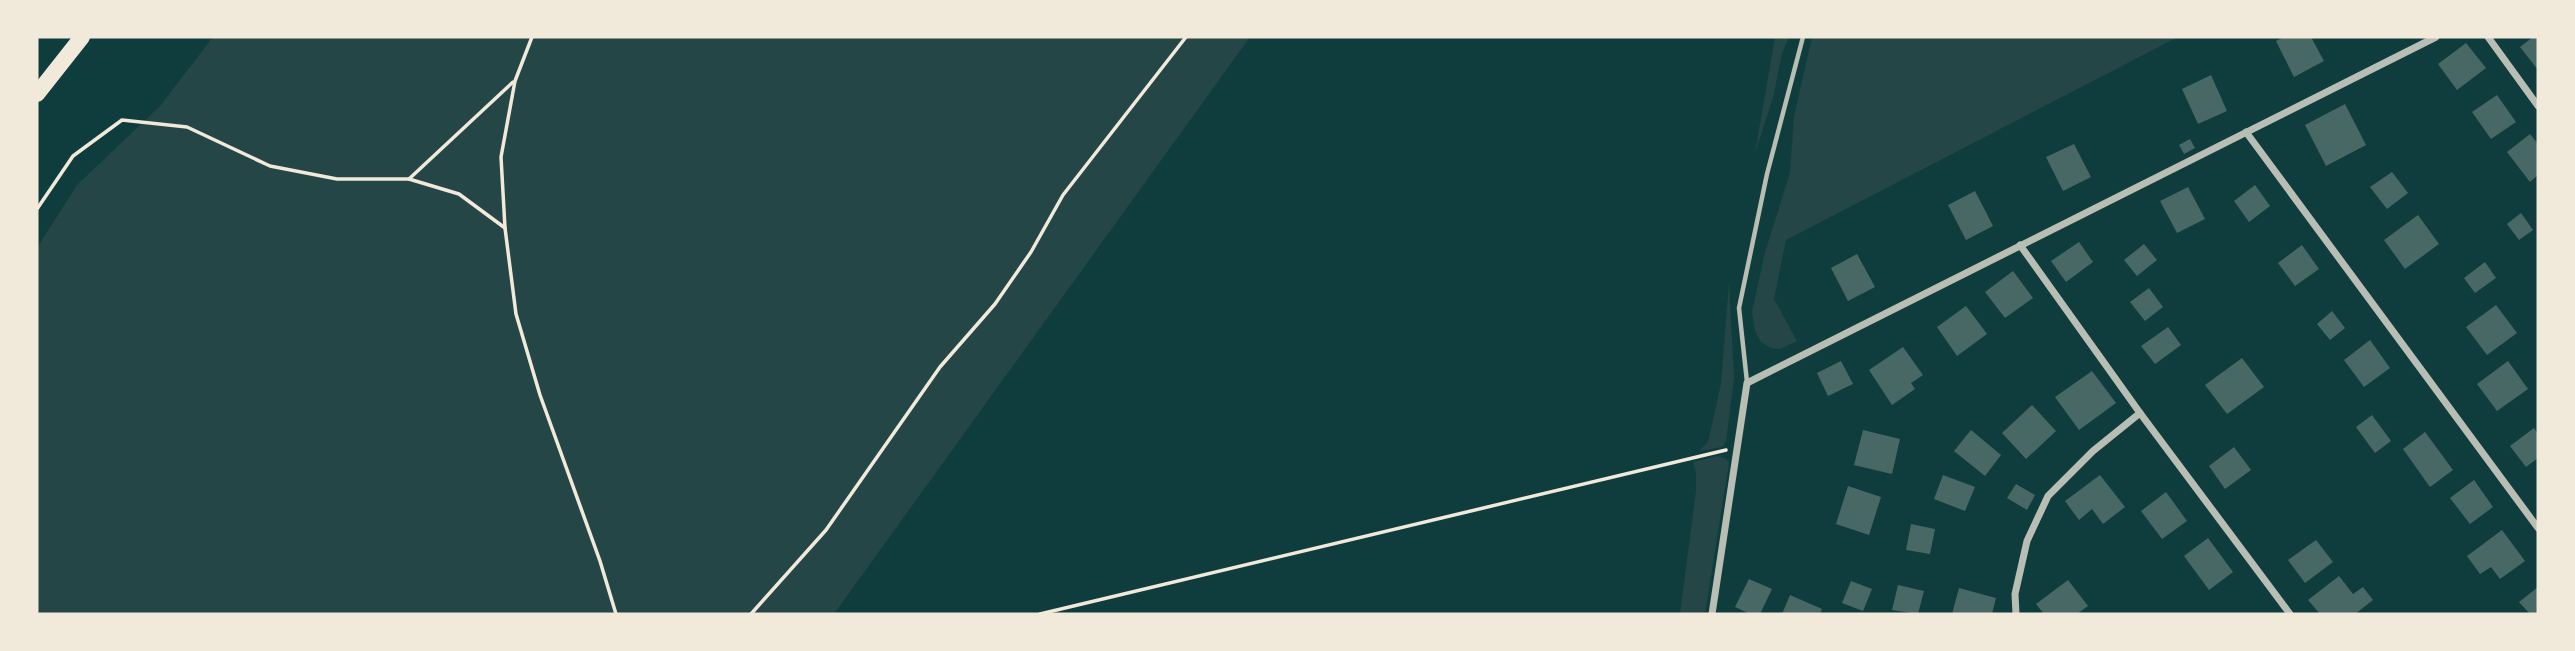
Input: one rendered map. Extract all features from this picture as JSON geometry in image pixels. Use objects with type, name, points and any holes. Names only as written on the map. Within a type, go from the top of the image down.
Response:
[{"type":"highway","points":[[37,94],[82,37]]},
{"type":"street","points":[[1712,614],[1747,383],[2436,37]]},
{"type":"street","points":[[2488,37],[2538,106]]},
{"type":"street","points":[[2246,132],[2538,528]]},
{"type":"street","points":[[2020,245],[2140,413],[2290,614]]},
{"type":"street","points":[[2016,614],[2015,594],[2028,541],[2048,496],[2093,451],[2140,413]]},
{"type":"lane","points":[[1747,383],[1739,308],[1767,174],[1803,37]]},
{"type":"path","points":[[532,37],[515,81],[501,157],[505,228],[516,314],[540,395],[600,561],[616,614]]},
{"type":"path","points":[[753,613],[826,530],[940,367],[995,304],[1031,253],[1062,194],[1186,37]]},
{"type":"path","points":[[409,179],[515,81]]},
{"type":"path","points":[[37,209],[73,156],[122,120],[187,127],[270,166],[337,179],[409,179],[459,194],[505,228]]},
{"type":"path","points":[[1040,614],[1738,448]]},
{"type":"shaded area","points":[[213,37],[1250,37],[834,614],[37,614],[37,248],[77,185],[160,106]]},
{"type":"shaded area","points":[[1775,37],[1789,37],[1782,53],[1773,98],[1755,153]]},
{"type":"shaded area","points":[[1812,37],[2178,37],[1786,240],[1774,299],[1797,341],[1780,349],[1771,348],[1761,342],[1755,331],[1752,312],[1765,252],[1790,173],[1794,117]]},
{"type":"shaded area","points":[[1729,282],[1734,378],[1726,441],[1722,447],[1699,451],[1708,442],[1721,384]]},
{"type":"shaded area","points":[[1718,456],[1729,463],[1705,614],[1680,614],[1696,491],[1693,462]]},
{"type":"building","points":[[2284,37],[2311,37],[2324,61],[2294,77],[2276,41]]},
{"type":"building","points":[[2533,37],[2538,37],[2538,70],[2520,47]]},
{"type":"building","points":[[2466,43],[2486,68],[2457,90],[2438,64]]},
{"type":"building","points":[[2211,75],[2227,111],[2198,124],[2182,89]]},
{"type":"building","points":[[2497,95],[2516,122],[2491,139],[2472,112]]},
{"type":"building","points":[[2345,104],[2366,145],[2326,166],[2305,125]]},
{"type":"building","points":[[2530,134],[2538,144],[2538,175],[2530,182],[2507,152]]},
{"type":"building","points":[[2190,139],[2195,148],[2184,154],[2179,145]]},
{"type":"building","points":[[2074,144],[2091,177],[2063,191],[2046,157]]},
{"type":"building","points":[[2392,172],[2408,193],[2387,209],[2370,187]]},
{"type":"building","points":[[2255,185],[2270,206],[2249,222],[2234,201]]},
{"type":"building","points":[[2188,187],[2205,219],[2177,233],[2160,201]]},
{"type":"building","points":[[1975,191],[1993,226],[1966,240],[1948,205]]},
{"type":"building","points":[[2521,213],[2533,230],[2519,240],[2507,224]]},
{"type":"building","points":[[2418,215],[2439,244],[2405,269],[2384,240]]},
{"type":"building","points":[[2079,242],[2093,262],[2066,282],[2051,261]]},
{"type":"building","points":[[2144,244],[2157,260],[2137,276],[2124,260]]},
{"type":"building","points":[[2302,245],[2319,269],[2295,286],[2278,263]]},
{"type":"building","points":[[1857,254],[1875,287],[1848,301],[1831,268]]},
{"type":"building","points":[[2485,262],[2496,278],[2475,293],[2464,278]]},
{"type":"building","points":[[2013,271],[2033,298],[2005,318],[1985,292]]},
{"type":"building","points":[[2149,288],[2163,307],[2145,321],[2130,302]]},
{"type":"building","points":[[2496,305],[2517,333],[2487,355],[2466,327]]},
{"type":"building","points":[[1966,306],[1987,334],[1957,356],[1937,327]]},
{"type":"building","points":[[2332,311],[2345,328],[2330,340],[2317,324]]},
{"type":"building","points":[[2168,327],[2181,345],[2155,364],[2141,346]]},
{"type":"building","points":[[2370,340],[2390,368],[2364,387],[2344,360]]},
{"type":"building","points":[[1903,347],[1923,375],[1911,383],[1915,389],[1892,405],[1869,370]]},
{"type":"building","points":[[2242,358],[2264,387],[2227,414],[2205,385]]},
{"type":"building","points":[[1841,361],[1853,384],[1828,396],[1817,373]]},
{"type":"building","points":[[2508,361],[2528,389],[2497,411],[2477,384]]},
{"type":"building","points":[[2092,371],[2116,403],[2079,430],[2055,397]]},
{"type":"building","points":[[2032,405],[2056,431],[2026,459],[2002,433]]},
{"type":"building","points":[[2372,415],[2391,441],[2375,453],[2356,427]]},
{"type":"building","points":[[2534,428],[2538,434],[2538,458],[2526,467],[2510,446]]},
{"type":"building","points":[[1863,430],[1900,439],[1892,474],[1854,465]]},
{"type":"building","points":[[1971,430],[2001,455],[1985,476],[1954,451]]},
{"type":"building","points":[[2425,432],[2453,470],[2430,487],[2403,449]]},
{"type":"building","points":[[2234,447],[2251,470],[2225,489],[2209,466]]},
{"type":"building","points":[[1943,475],[1975,487],[1965,511],[1934,499]]},
{"type":"building","points":[[2100,475],[2125,507],[2103,524],[2092,509],[2079,520],[2065,501]]},
{"type":"building","points":[[2474,480],[2493,507],[2470,524],[2450,498]]},
{"type":"building","points":[[2016,484],[2035,495],[2027,510],[2007,498]]},
{"type":"building","points":[[1848,486],[1881,497],[1869,535],[1836,524]]},
{"type":"building","points":[[2166,492],[2187,521],[2162,539],[2141,511]]},
{"type":"building","points":[[1911,524],[1935,529],[1930,554],[1906,550]]},
{"type":"building","points":[[2502,530],[2525,561],[2500,579],[2491,567],[2480,574],[2467,556]]},
{"type":"building","points":[[2208,538],[2233,572],[2209,590],[2184,556]]},
{"type":"building","points":[[2316,540],[2333,562],[2305,583],[2288,560]]},
{"type":"building","points":[[2339,576],[2353,594],[2363,587],[2373,600],[2355,614],[2320,614],[2308,600]]},
{"type":"building","points":[[1749,579],[1772,589],[1760,614],[1750,614],[1735,607]]},
{"type":"building","points":[[2068,580],[2088,606],[2077,614],[2044,614],[2036,604]]},
{"type":"building","points":[[1851,581],[1872,589],[1863,611],[1842,603]]},
{"type":"building","points":[[1898,585],[1924,591],[1918,614],[1892,610]]},
{"type":"building","points":[[2538,587],[2538,614],[2530,614],[2519,602]]},
{"type":"building","points":[[1959,588],[1996,598],[1992,614],[1952,614]]},
{"type":"building","points":[[1790,595],[1822,609],[1820,614],[1782,614]]}]
